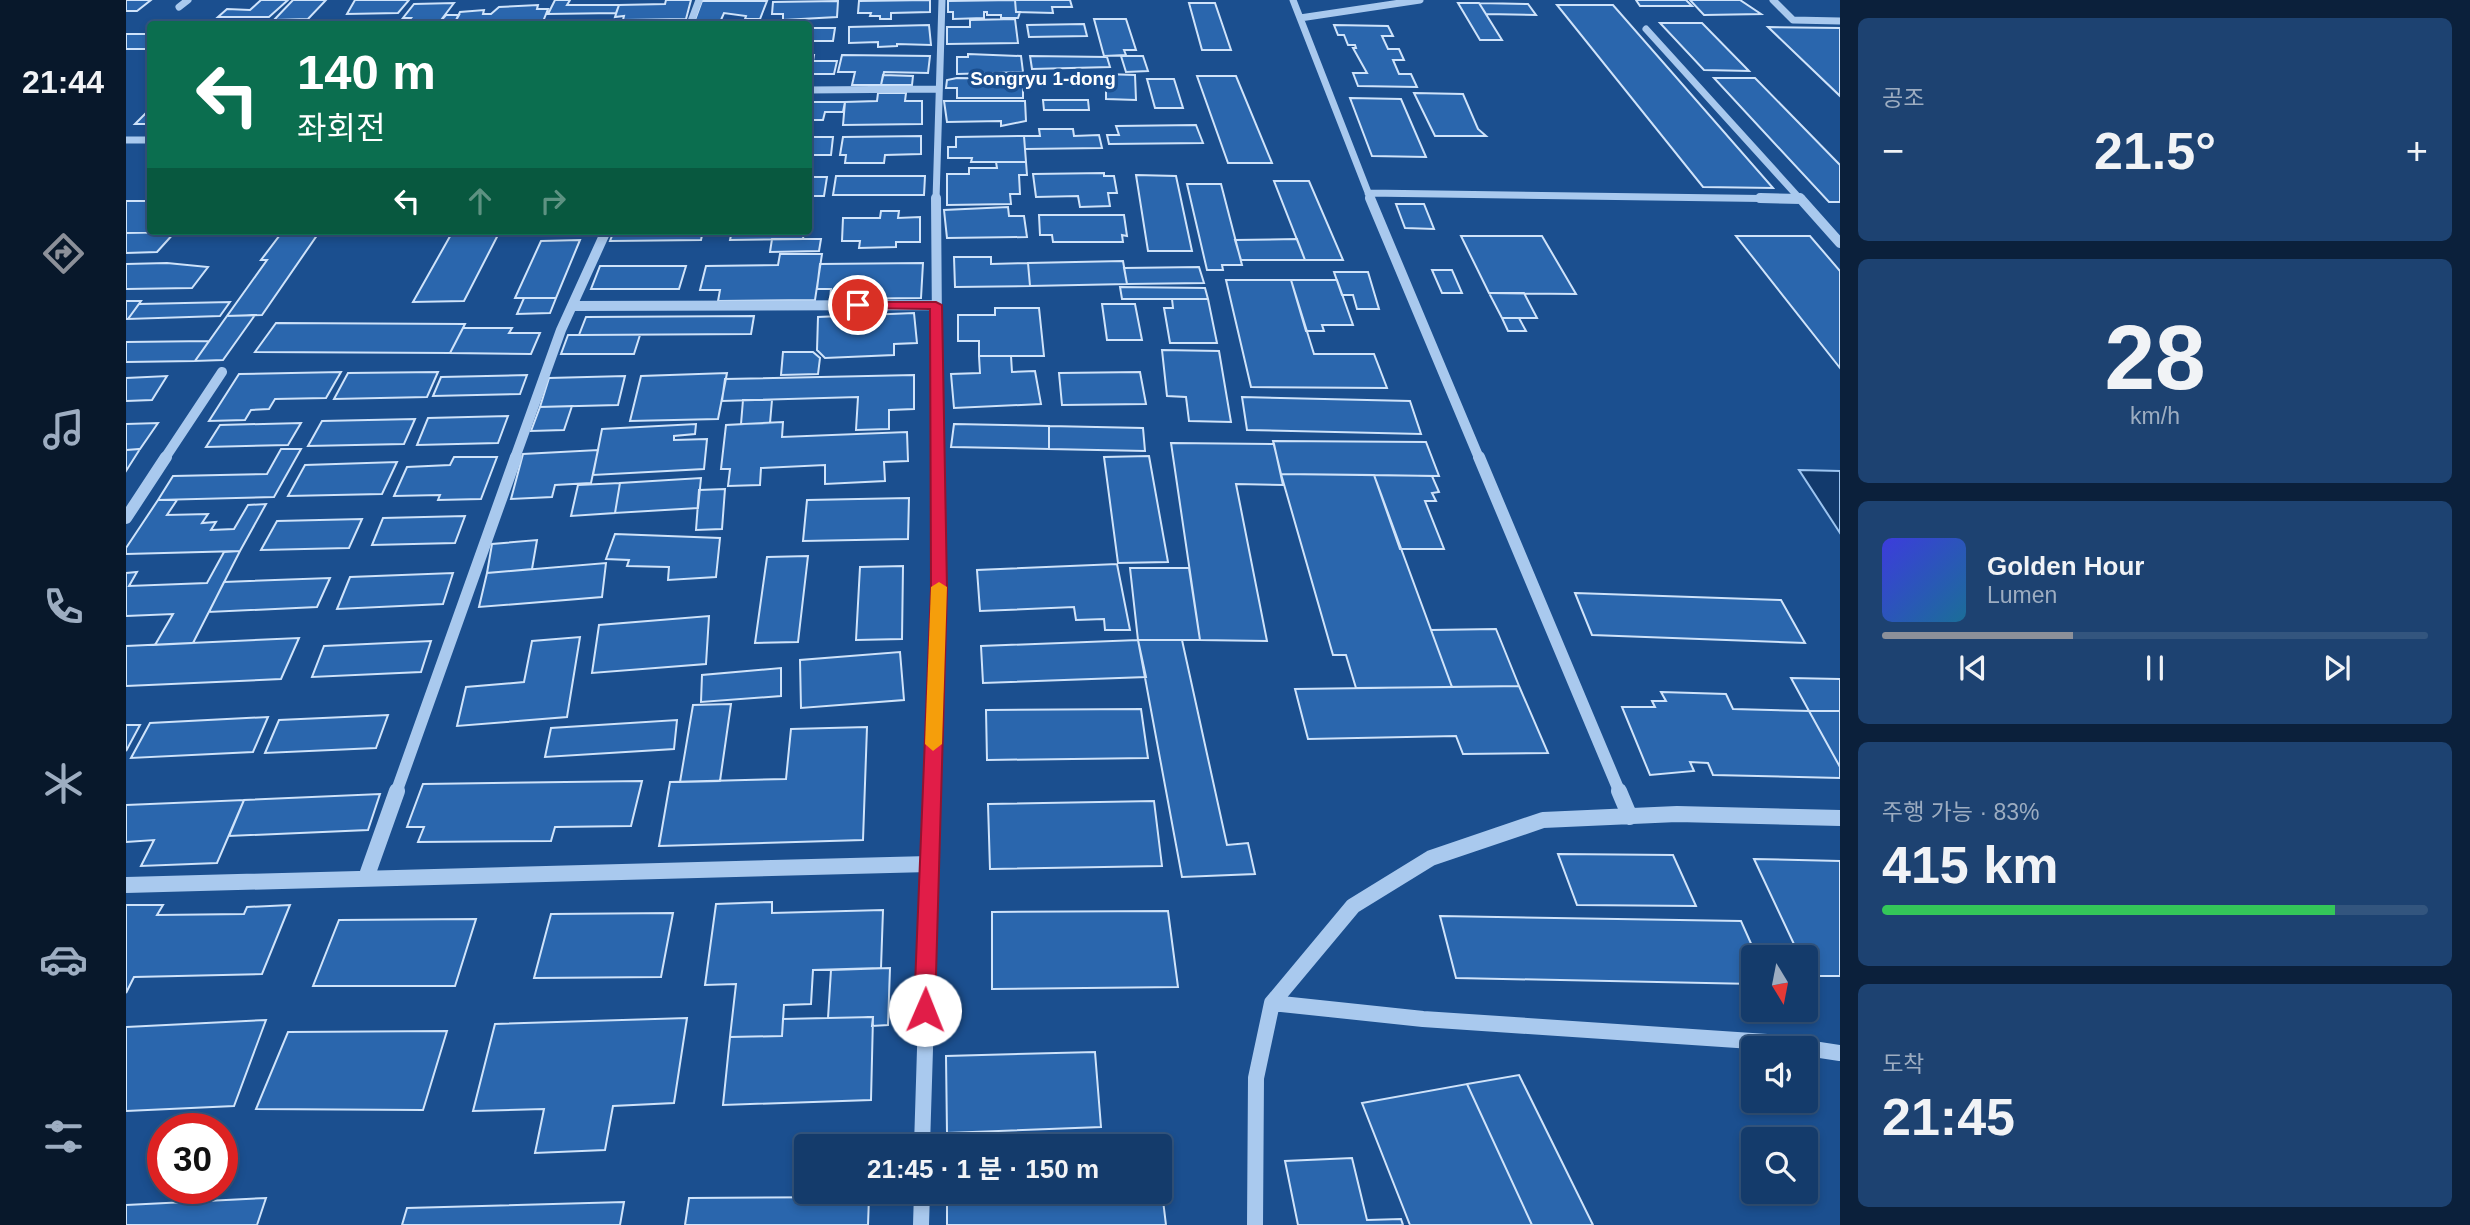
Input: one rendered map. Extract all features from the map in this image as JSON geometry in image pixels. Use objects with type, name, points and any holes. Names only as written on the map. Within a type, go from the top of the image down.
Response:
[{"type":"street","points":[[179,7],[188,0]]},
{"type":"street","points":[[691,21],[699,0]]},
{"type":"street","points":[[922,1134],[939,589],[936,305],[938,89],[942,0]]},
{"type":"street","points":[[1293,0],[1368,193],[1630,817]]},
{"type":"street","points":[[1300,18],[1420,0]]},
{"type":"street","points":[[1773,0],[1793,20],[1840,21]]},
{"type":"street","points":[[1646,29],[1840,243]]},
{"type":"street","points":[[812,90],[938,89]]},
{"type":"street","points":[[126,140],[147,140]]},
{"type":"street","points":[[1368,193],[1801,200]]},
{"type":"street","points":[[366,878],[479,555],[572,306],[604,235]]},
{"type":"street","points":[[572,306],[936,305]]},
{"type":"street","points":[[126,518],[222,372]]},
{"type":"street","points":[[1255,1225],[1256,1078],[1272,1003],[1353,906],[1431,858],[1543,820],[1677,814],[1840,818]]},
{"type":"street","points":[[126,885],[929,864]]},
{"type":"street","points":[[1272,1003],[1423,1019],[1767,1042],[1840,1053]]},
{"type":"street","points":[[921,1225],[922,1204]]},
{"type":"water","points":[[1799,470],[1840,471],[1840,533]]},
{"type":"building","points":[[126,0],[151,0],[137,11],[126,11]]},
{"type":"building","points":[[261,0],[288,0],[269,17],[218,17],[227,9],[250,10]]},
{"type":"building","points":[[293,0],[326,0],[308,19],[274,20]]},
{"type":"building","points":[[355,0],[409,0],[398,13],[347,14]]},
{"type":"building","points":[[555,0],[570,0],[567,5],[619,5],[616,13],[548,14]]},
{"type":"building","points":[[666,0],[691,0],[686,19],[623,20],[624,16],[615,17],[619,5],[665,4]]},
{"type":"building","points":[[930,0],[930,12],[891,13],[891,19],[870,16],[871,13],[858,13],[859,1]]},
{"type":"building","points":[[1015,0],[1070,0],[1072,7],[1052,7],[1053,13],[1016,12]]},
{"type":"building","points":[[1015,0],[1016,12],[1020,12],[1018,18],[1001,18],[1001,15],[987,15],[987,12],[984,12],[984,18],[953,19],[953,12],[948,12],[948,1]]},
{"type":"building","points":[[1636,0],[1686,0],[1692,6],[1640,6]]},
{"type":"building","points":[[1690,0],[1740,0],[1761,14],[1704,15]]},
{"type":"building","points":[[702,1],[767,1],[760,19],[745,19],[746,16],[724,13],[721,20],[695,20]]},
{"type":"building","points":[[838,1],[837,17],[783,20],[783,14],[772,14],[773,2]]},
{"type":"building","points":[[454,3],[440,21],[408,21],[411,18],[403,18],[414,4]]},
{"type":"building","points":[[1189,3],[1215,3],[1231,50],[1202,50]]},
{"type":"building","points":[[1458,3],[1479,3],[1502,40],[1480,40]]},
{"type":"building","points":[[1479,3],[1528,4],[1536,15],[1486,14]]},
{"type":"building","points":[[538,5],[537,9],[548,9],[543,21],[456,21],[460,12],[484,10],[483,14],[491,14],[499,7]]},
{"type":"building","points":[[1557,5],[1613,5],[1773,188],[1703,187]]},
{"type":"building","points":[[446,15],[459,15],[456,21],[441,21]]},
{"type":"building","points":[[1015,19],[1018,43],[947,44],[947,27],[970,27],[970,20]]},
{"type":"building","points":[[1094,19],[1126,19],[1136,50],[1124,50],[1126,55],[1104,56]]},
{"type":"building","points":[[1660,23],[1702,23],[1749,71],[1704,70]]},
{"type":"building","points":[[1084,24],[1087,36],[1029,37],[1027,25]]},
{"type":"building","points":[[929,25],[931,45],[897,44],[878,47],[878,42],[849,43],[849,27]]},
{"type":"building","points":[[1334,25],[1388,26],[1393,36],[1382,36],[1388,49],[1399,49],[1404,60],[1393,60],[1399,74],[1411,74],[1417,87],[1358,86],[1353,73],[1367,73],[1353,48],[1356,48],[1355,45],[1348,45],[1344,35],[1338,35]]},
{"type":"building","points":[[1768,27],[1840,28],[1840,96]]},
{"type":"building","points":[[812,28],[835,28],[833,41],[812,41]]},
{"type":"building","points":[[126,34],[147,34],[147,49],[126,49]]},
{"type":"building","points":[[968,54],[1021,56],[1023,72],[957,74],[957,57],[968,57]]},
{"type":"building","points":[[812,55],[813,61],[837,61],[834,74],[812,74]]},
{"type":"building","points":[[842,55],[930,56],[928,73],[884,72],[881,85],[852,85],[855,72],[838,72]]},
{"type":"building","points":[[1030,56],[1107,57],[1110,67],[1032,69]]},
{"type":"building","points":[[1121,56],[1143,56],[1148,71],[1126,72]]},
{"type":"building","points":[[1106,74],[1135,75],[1136,100],[1106,99]]},
{"type":"building","points":[[883,75],[913,76],[912,85],[881,85]]},
{"type":"building","points":[[1197,76],[1236,76],[1272,163],[1228,163]]},
{"type":"building","points":[[1714,78],[1755,78],[1840,165],[1840,202],[1829,202]]},
{"type":"building","points":[[1023,79],[1023,98],[957,98],[957,88],[946,88],[947,80]]},
{"type":"building","points":[[1147,79],[1174,79],[1183,108],[1155,108]]},
{"type":"building","points":[[878,93],[906,93],[905,101],[922,101],[922,124],[843,125],[845,102],[877,101]]},
{"type":"building","points":[[1414,93],[1463,94],[1478,129],[1486,136],[1435,136]]},
{"type":"building","points":[[1350,98],[1401,99],[1426,157],[1372,156]]},
{"type":"building","points":[[1043,100],[1088,100],[1089,110],[1044,110]]},
{"type":"building","points":[[944,101],[1025,101],[1026,121],[1001,126],[1001,121],[947,122]]},
{"type":"building","points":[[812,102],[845,102],[843,112],[825,112],[823,120],[812,120]]},
{"type":"building","points":[[147,112],[147,124],[135,124]]},
{"type":"building","points":[[1196,125],[1203,143],[1109,144],[1107,135],[1119,135],[1116,126]]},
{"type":"building","points":[[1039,129],[1073,129],[1074,136],[1099,135],[1102,148],[1025,149],[1024,136],[1040,136]]},
{"type":"building","points":[[921,136],[921,154],[885,155],[884,163],[845,163],[846,155],[840,155],[843,137]]},
{"type":"building","points":[[1024,136],[1026,162],[971,162],[972,158],[948,158],[948,147],[956,147],[956,137]]},
{"type":"building","points":[[812,137],[833,137],[831,155],[813,155],[812,162]]},
{"type":"building","points":[[996,162],[1026,162],[1027,175],[1019,175],[1020,194],[1010,194],[1011,204],[947,205],[947,174],[969,174],[969,168],[997,168]]},
{"type":"building","points":[[1104,173],[1104,176],[1114,176],[1117,193],[1108,193],[1110,206],[1080,207],[1078,196],[1036,197],[1033,174]]},
{"type":"building","points":[[1136,175],[1176,176],[1192,251],[1148,251]]},
{"type":"building","points":[[836,176],[925,176],[924,195],[833,195]]},
{"type":"building","points":[[812,177],[827,177],[824,196],[812,196]]},
{"type":"building","points":[[1274,181],[1309,181],[1343,260],[1305,260]]},
{"type":"building","points":[[1187,184],[1221,184],[1242,265],[1222,265],[1223,270],[1207,270]]},
{"type":"building","points":[[126,201],[147,201],[147,233],[126,233]]},
{"type":"building","points":[[1396,204],[1424,204],[1434,229],[1405,228]]},
{"type":"building","points":[[1008,207],[1009,216],[1024,216],[1027,237],[947,238],[944,210]]},
{"type":"building","points":[[881,211],[899,211],[898,218],[920,217],[920,242],[896,242],[896,247],[859,248],[860,241],[842,241],[843,218],[880,218]]},
{"type":"building","points":[[1039,215],[1124,215],[1127,236],[1122,235],[1123,242],[1053,242],[1052,235],[1040,235]]},
{"type":"building","points":[[126,233],[172,235],[157,252],[126,253]]},
{"type":"building","points":[[280,235],[317,235],[262,315],[227,316],[267,260],[261,260]]},
{"type":"building","points":[[451,235],[498,235],[464,301],[413,302]]},
{"type":"building","points":[[612,235],[702,235],[701,240],[610,241]]},
{"type":"building","points":[[731,235],[804,235],[803,239],[730,240]]},
{"type":"building","points":[[1461,236],[1542,236],[1576,294],[1489,293]]},
{"type":"building","points":[[1736,236],[1810,236],[1840,271],[1840,368]]},
{"type":"building","points":[[772,239],[821,239],[819,251],[770,252]]},
{"type":"building","points":[[1297,239],[1305,260],[1241,260],[1235,240]]},
{"type":"building","points":[[580,240],[556,298],[515,298],[541,241]]},
{"type":"building","points":[[780,254],[822,254],[815,300],[718,301],[720,290],[700,290],[706,266],[778,265]]},
{"type":"building","points":[[954,257],[991,257],[991,264],[1028,263],[1030,286],[955,287]]},
{"type":"building","points":[[1123,261],[1127,284],[1030,286],[1028,263]]},
{"type":"building","points":[[167,263],[208,267],[192,288],[126,289],[126,264]]},
{"type":"building","points":[[923,263],[921,298],[830,299],[831,289],[817,289],[820,264]]},
{"type":"building","points":[[600,266],[686,266],[679,289],[591,289]]},
{"type":"building","points":[[1199,267],[1204,283],[1127,284],[1124,268]]},
{"type":"building","points":[[1432,270],[1452,270],[1462,293],[1442,293]]},
{"type":"building","points":[[1334,272],[1368,272],[1379,309],[1357,309],[1353,295],[1342,295]]},
{"type":"building","points":[[1226,280],[1291,280],[1314,354],[1374,354],[1387,388],[1251,387]]},
{"type":"building","points":[[1291,280],[1337,280],[1353,325],[1322,325],[1324,331],[1306,331]]},
{"type":"building","points":[[1120,287],[1205,288],[1208,299],[1122,299]]},
{"type":"building","points":[[1489,293],[1524,293],[1537,318],[1502,318]]},
{"type":"building","points":[[524,298],[556,298],[550,313],[517,314]]},
{"type":"building","points":[[1172,299],[1208,299],[1217,343],[1170,343],[1164,308],[1173,308]]},
{"type":"building","points":[[126,301],[141,301],[128,319],[126,319]]},
{"type":"building","points":[[230,302],[220,316],[128,319],[139,304]]},
{"type":"building","points":[[1102,304],[1135,304],[1142,340],[1107,340]]},
{"type":"building","points":[[995,308],[1039,308],[1044,356],[979,356],[979,341],[958,341],[958,315],[995,315]]},
{"type":"building","points":[[914,313],[917,343],[894,344],[894,355],[825,358],[817,350],[818,317]]},
{"type":"building","points":[[255,315],[223,360],[195,361],[227,316]]},
{"type":"building","points":[[754,316],[751,334],[579,335],[586,317]]},
{"type":"building","points":[[1502,318],[1519,318],[1526,331],[1508,331]]},
{"type":"building","points":[[276,323],[465,324],[450,353],[255,352]]},
{"type":"building","points":[[463,328],[512,328],[509,333],[540,333],[531,354],[450,353]]},
{"type":"building","points":[[568,335],[640,335],[634,354],[561,354]]},
{"type":"building","points":[[209,341],[195,361],[126,362],[126,342]]},
{"type":"building","points":[[1162,350],[1219,351],[1231,422],[1189,421],[1186,397],[1167,396]]},
{"type":"building","points":[[783,352],[813,352],[820,358],[818,374],[781,375]]},
{"type":"building","points":[[979,356],[1011,356],[1012,372],[1035,371],[1041,404],[954,408],[951,374],[980,373]]},
{"type":"building","points":[[341,372],[326,398],[275,399],[269,409],[251,410],[245,420],[209,421],[239,374]]},
{"type":"building","points":[[438,372],[427,397],[334,399],[348,373]]},
{"type":"building","points":[[1140,372],[1146,404],[1062,405],[1059,373]]},
{"type":"building","points":[[727,373],[718,419],[630,421],[641,376]]},
{"type":"building","points":[[527,375],[520,394],[433,396],[441,377]]},
{"type":"building","points":[[914,375],[914,409],[889,410],[889,429],[856,430],[858,397],[722,401],[725,379]]},
{"type":"building","points":[[167,376],[152,400],[126,401],[126,378]]},
{"type":"building","points":[[625,376],[618,405],[540,407],[549,378]]},
{"type":"building","points":[[1242,397],[1410,401],[1421,434],[1247,430]]},
{"type":"building","points":[[743,400],[772,400],[770,423],[741,424]]},
{"type":"building","points":[[572,406],[564,430],[531,431],[540,407]]},
{"type":"building","points":[[508,416],[498,443],[417,445],[428,418]]},
{"type":"building","points":[[415,419],[404,444],[308,446],[322,421]]},
{"type":"building","points":[[783,422],[782,437],[907,432],[908,461],[884,462],[885,481],[825,484],[825,465],[761,468],[760,485],[728,486],[730,469],[721,469],[726,425]]},
{"type":"building","points":[[158,423],[140,449],[126,450],[126,424]]},
{"type":"building","points":[[301,423],[288,445],[206,447],[220,425]]},
{"type":"building","points":[[696,424],[695,434],[674,436],[674,440],[707,439],[704,469],[593,475],[602,429]]},
{"type":"building","points":[[954,424],[1049,426],[1049,449],[951,447]]},
{"type":"building","points":[[1049,426],[1143,428],[1145,451],[1049,449]]},
{"type":"building","points":[[1273,441],[1426,442],[1439,476],[1281,474]]},
{"type":"building","points":[[1171,443],[1274,444],[1283,485],[1236,484],[1267,641],[1200,640]]},
{"type":"building","points":[[140,449],[126,471],[126,450]]},
{"type":"building","points":[[281,449],[301,449],[274,497],[158,500],[173,476],[267,474]]},
{"type":"building","points":[[598,450],[591,483],[555,485],[552,497],[511,499],[523,454]]},
{"type":"building","points":[[1149,456],[1168,562],[1118,563],[1104,457]]},
{"type":"building","points":[[454,457],[497,457],[481,499],[438,500],[440,495],[394,496],[407,467],[450,465]]},
{"type":"building","points":[[397,462],[382,494],[288,496],[305,465]]},
{"type":"building","points":[[1281,474],[1374,475],[1452,687],[1356,688],[1346,655],[1333,655]]},
{"type":"building","points":[[1374,475],[1432,476],[1439,492],[1432,493],[1436,501],[1425,501],[1444,549],[1400,549]]},
{"type":"building","points":[[701,478],[698,508],[615,513],[620,483]]},
{"type":"building","points":[[620,483],[615,513],[571,516],[578,485]]},
{"type":"building","points":[[725,489],[722,529],[696,530],[699,490]]},
{"type":"building","points":[[909,498],[908,539],[803,541],[807,500]]},
{"type":"building","points":[[158,500],[177,500],[167,515],[208,514],[202,523],[216,522],[211,530],[234,529],[248,505],[266,504],[240,551],[126,554],[126,548]]},
{"type":"building","points":[[465,516],[455,543],[372,545],[383,518]]},
{"type":"building","points":[[362,519],[349,548],[261,550],[277,521]]},
{"type":"building","points":[[615,534],[720,538],[716,577],[668,580],[669,567],[627,566],[629,560],[606,559]]},
{"type":"building","points":[[537,540],[532,569],[487,573],[492,544]]},
{"type":"building","points":[[240,551],[193,643],[155,645],[173,614],[126,616],[126,573],[137,572],[129,586],[207,583],[224,552]]},
{"type":"building","points":[[808,556],[798,642],[755,643],[767,557]]},
{"type":"building","points":[[606,563],[602,597],[479,607],[487,573]]},
{"type":"building","points":[[1117,564],[1130,630],[1105,630],[1104,619],[1076,620],[1074,607],[980,611],[977,570]]},
{"type":"building","points":[[903,566],[902,639],[856,640],[860,567]]},
{"type":"building","points":[[1130,568],[1189,568],[1200,640],[1138,640]]},
{"type":"building","points":[[453,573],[443,604],[337,609],[350,577]]},
{"type":"building","points":[[330,578],[317,607],[209,612],[224,582]]},
{"type":"building","points":[[1575,593],[1781,600],[1805,643],[1592,635]]},
{"type":"building","points":[[709,616],[706,664],[592,673],[599,625]]},
{"type":"building","points":[[1496,629],[1519,686],[1452,687],[1431,630]]},
{"type":"building","points":[[580,637],[567,717],[457,726],[466,687],[524,682],[532,641]]},
{"type":"building","points":[[299,638],[281,679],[126,686],[126,646]]},
{"type":"building","points":[[1138,640],[1146,677],[983,683],[981,646]]},
{"type":"building","points":[[1138,640],[1182,640],[1227,845],[1248,843],[1255,874],[1182,877]]},
{"type":"building","points":[[431,641],[421,672],[312,677],[324,646]]},
{"type":"building","points":[[900,652],[904,700],[801,708],[800,660]]},
{"type":"building","points":[[781,668],[781,696],[701,702],[702,675]]},
{"type":"building","points":[[1791,678],[1840,679],[1840,711],[1809,711]]},
{"type":"building","points":[[1519,686],[1548,753],[1463,754],[1456,736],[1308,739],[1295,689]]},
{"type":"building","points":[[1661,692],[1726,694],[1733,709],[1809,711],[1840,767],[1840,778],[1713,775],[1708,763],[1690,762],[1694,771],[1650,775],[1622,707],[1655,707],[1652,701],[1666,701]]},
{"type":"building","points":[[731,704],[720,781],[680,782],[693,705]]},
{"type":"building","points":[[1141,709],[1148,758],[987,760],[986,710]]},
{"type":"building","points":[[1809,711],[1840,711],[1840,767]]},
{"type":"building","points":[[388,715],[376,748],[265,753],[279,720]]},
{"type":"building","points":[[268,717],[253,752],[131,758],[150,723]]},
{"type":"building","points":[[677,720],[674,749],[545,757],[551,728]]},
{"type":"building","points":[[126,725],[140,725],[126,751]]},
{"type":"building","points":[[867,727],[863,840],[659,846],[670,782],[786,779],[791,729]]},
{"type":"building","points":[[642,781],[631,826],[555,827],[551,841],[418,842],[424,827],[407,827],[423,784]]},
{"type":"building","points":[[380,794],[368,830],[229,836],[244,800]]},
{"type":"building","points":[[244,800],[217,863],[141,866],[154,840],[126,842],[126,805]]},
{"type":"building","points":[[1154,801],[1162,866],[990,869],[988,804]]},
{"type":"building","points":[[1558,854],[1673,855],[1696,906],[1577,905]]},
{"type":"building","points":[[1754,859],[1840,861],[1840,976],[1818,976],[1818,945],[1794,945]]},
{"type":"building","points":[[772,902],[772,913],[883,910],[881,968],[813,970],[811,1004],[784,1005],[782,1036],[730,1037],[736,984],[705,985],[716,904]]},
{"type":"building","points":[[126,905],[163,905],[157,915],[244,914],[247,907],[290,905],[262,974],[134,977],[126,993]]},
{"type":"building","points":[[1168,911],[1178,987],[992,989],[992,912]]},
{"type":"building","points":[[673,913],[661,977],[534,978],[551,914]]},
{"type":"building","points":[[1440,916],[1741,921],[1752,945],[1741,945],[1741,984],[1456,978]]},
{"type":"building","points":[[476,919],[455,986],[313,986],[339,920]]},
{"type":"building","points":[[890,968],[888,1025],[872,1026],[873,1017],[828,1018],[831,970]]},
{"type":"building","points":[[873,1017],[871,1100],[723,1105],[730,1037],[782,1036],[783,1019]]},
{"type":"building","points":[[687,1018],[674,1103],[613,1106],[605,1150],[535,1153],[544,1109],[473,1111],[495,1024]]},
{"type":"building","points":[[266,1020],[234,1106],[126,1111],[126,1027]]},
{"type":"building","points":[[447,1031],[423,1110],[256,1109],[288,1032]]},
{"type":"building","points":[[1095,1052],[1101,1127],[947,1133],[946,1056]]},
{"type":"building","points":[[1519,1075],[1593,1225],[1532,1225],[1467,1084]]},
{"type":"building","points":[[1467,1084],[1532,1225],[1410,1225],[1362,1103]]},
{"type":"building","points":[[998,1131],[998,1134],[947,1134]]},
{"type":"building","points":[[1352,1158],[1367,1220],[1401,1219],[1403,1225],[1298,1225],[1285,1161]]},
{"type":"building","points":[[794,1197],[794,1204],[869,1204],[868,1225],[685,1225],[689,1198]]},
{"type":"building","points":[[266,1198],[257,1225],[126,1225],[126,1205],[238,1204],[238,1199]]},
{"type":"building","points":[[624,1202],[620,1225],[402,1225],[407,1208]]},
{"type":"building","points":[[947,1204],[1163,1204],[1166,1225],[947,1225]]},
{"type":"slow traffic","points":[[933,744],[939,587]]},
{"type":"district","name":"Songryu 1-dong","points":[[1043,78]]},
{"type":"route","points":[[858,305],[936,305],[939,589],[925,1010]]}]
